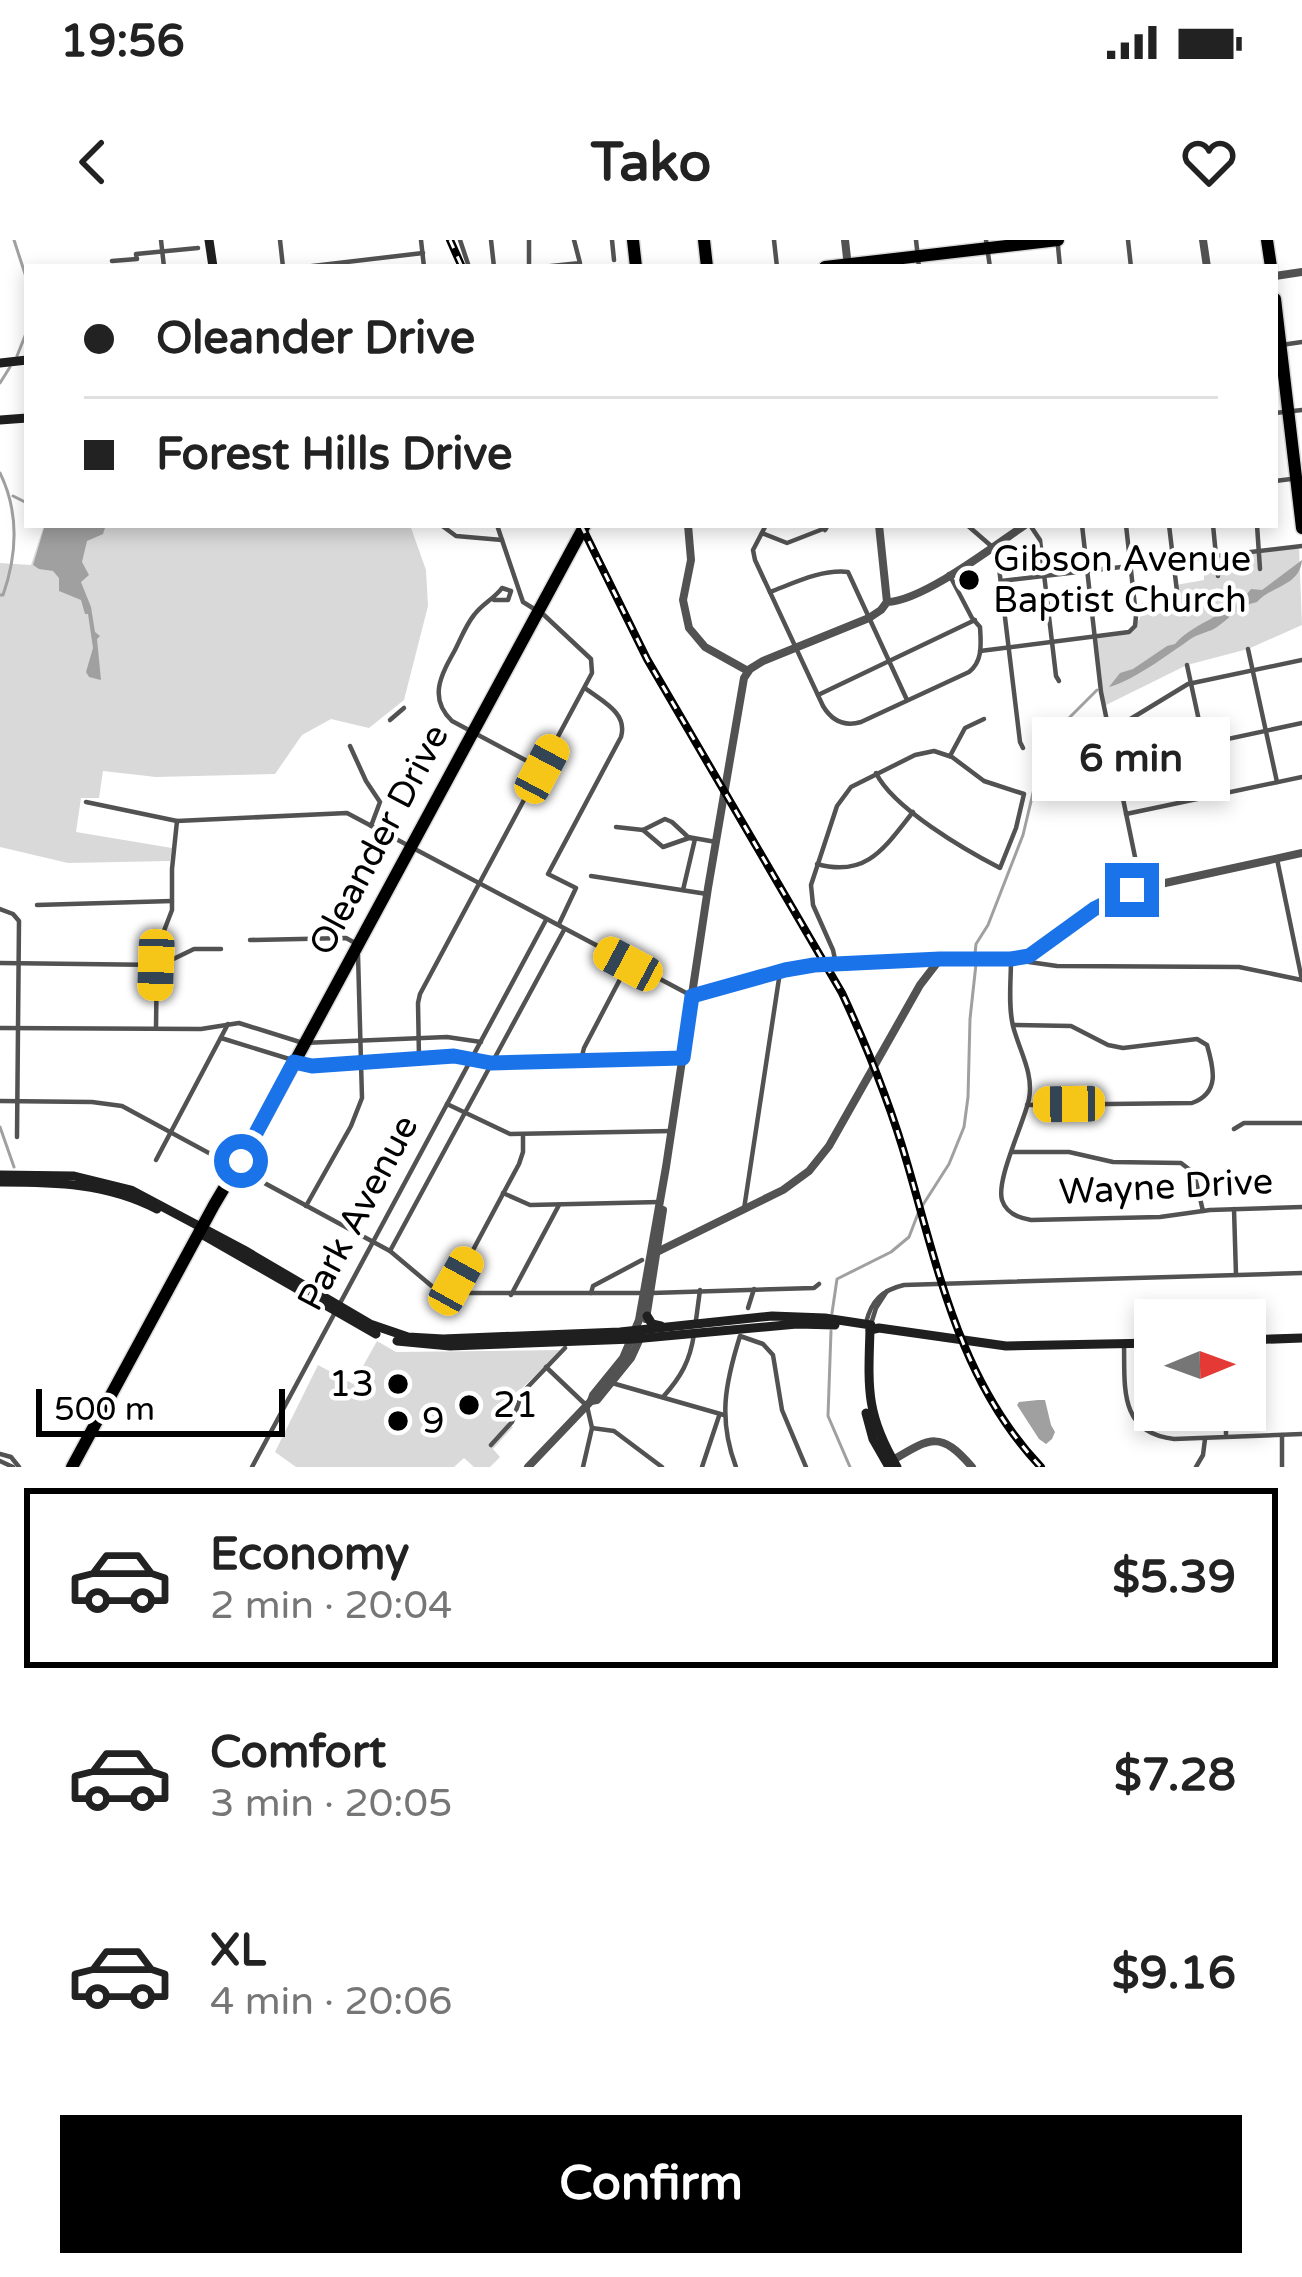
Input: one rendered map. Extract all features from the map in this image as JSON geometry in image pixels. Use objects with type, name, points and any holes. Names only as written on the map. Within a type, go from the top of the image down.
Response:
[{"type":"main road","points":[[883,264],[918,262],[987,244],[1057,240]]},
{"type":"main road","points":[[1278,345],[1302,528]]},
{"type":"main road","name":"Oleander Drive","points":[[76,1467],[583,528]]},
{"type":"main road","points":[[14,1182],[50,1175]]},
{"type":"main road","points":[[0,1178],[85,1178],[131,1190],[337,1309],[386,1331],[422,1339],[638,1334],[772,1316],[825,1318],[1006,1346],[1134,1343]]},
{"type":"main road","points":[[0,1178],[99,1188],[148,1204],[203,1232]]},
{"type":"main road","points":[[646,1316],[652,1324],[695,1329]]},
{"type":"main road","points":[[638,1334],[667,1327]]},
{"type":"main road","points":[[870,1327],[865,1407],[871,1433],[891,1464]]},
{"type":"main road","points":[[1266,1340],[1302,1339]]},
{"type":"street","points":[[161,240],[164,264]]},
{"type":"street","points":[[421,240],[424,264]]},
{"type":"street","points":[[612,240],[614,260]]},
{"type":"street","points":[[916,240],[918,262]]},
{"type":"street","points":[[112,261],[198,248]]},
{"type":"street","points":[[353,264],[423,253]]},
{"type":"street","points":[[1278,345],[1302,342]]},
{"type":"street","points":[[445,528],[456,536],[502,540]]},
{"type":"street","points":[[419,1058],[420,994],[592,673],[592,661],[521,599],[498,528]]},
{"type":"street","points":[[688,528],[691,560],[682,600],[688,628],[706,648],[748,671]]},
{"type":"street","points":[[764,528],[754,550],[755,560],[826,711],[840,723],[861,722],[978,664],[980,627],[950,574]]},
{"type":"street","points":[[762,533],[787,543],[820,528]]},
{"type":"street","points":[[528,1467],[589,1403],[623,1358],[646,1316],[707,893],[740,694],[748,671],[881,610],[887,602],[879,528]]},
{"type":"street","points":[[971,528],[995,547],[1023,748]]},
{"type":"street","points":[[887,602],[903,600],[1021,528]]},
{"type":"street","points":[[1026,528],[1040,539],[1059,681]]},
{"type":"street","points":[[1082,528],[1109,732],[1141,888]]},
{"type":"street","points":[[980,651],[1123,635],[1133,628],[1136,616],[1126,528]]},
{"type":"street","points":[[1169,528],[1179,608]]},
{"type":"street","points":[[1213,528],[1218,576]]},
{"type":"street","points":[[1257,528],[1260,569]]},
{"type":"street","points":[[1001,580],[1302,546]]},
{"type":"street","points":[[770,592],[805,579],[848,572],[908,700]]},
{"type":"street","points":[[494,600],[474,615],[438,685],[438,700],[445,714],[472,732],[542,769]]},
{"type":"street","points":[[818,694],[975,620]]},
{"type":"street","points":[[1248,649],[1277,782]]},
{"type":"street","points":[[1109,732],[1191,683],[1302,660]]},
{"type":"street","points":[[1187,665],[1215,795]]},
{"type":"street","name":"Park Avenue","points":[[390,1251],[491,1063],[576,888],[548,874],[624,727],[621,718],[585,688]]},
{"type":"street","points":[[389,720],[404,708]]},
{"type":"street","points":[[950,755],[967,726],[984,718]]},
{"type":"street","points":[[1115,763],[1302,723]]},
{"type":"street","points":[[350,746],[380,802],[371,826]]},
{"type":"street","points":[[836,964],[811,885],[842,797],[853,785],[876,773],[924,752],[950,755],[983,781],[1024,794],[1000,868],[913,812],[887,792],[876,773]]},
{"type":"street","points":[[1126,814],[1302,777]]},
{"type":"street","points":[[86,802],[177,821],[345,812],[692,996],[780,972],[940,959],[1011,959],[1058,966],[1239,967],[1302,980],[1276,859]]},
{"type":"street","points":[[817,864],[840,869],[864,864],[913,812]]},
{"type":"street","points":[[616,827],[643,830],[665,819],[694,839]]},
{"type":"street","points":[[156,1028],[157,949],[170,917],[177,821]]},
{"type":"street","points":[[643,830],[662,847],[689,838],[716,842]]},
{"type":"street","points":[[682,890],[694,839]]},
{"type":"street","points":[[1011,959],[1038,951],[1094,909],[1141,888],[1302,854]]},
{"type":"street","points":[[591,876],[707,893]]},
{"type":"street","points":[[38,905],[172,901]]},
{"type":"street","points":[[0,909],[19,921],[17,1137]]},
{"type":"street","name":"Park Avenue","points":[[252,1467],[546,920]]},
{"type":"street","points":[[250,940],[346,938],[357,944],[362,1098],[306,1206]]},
{"type":"street","points":[[0,963],[156,965],[194,949],[221,950]]},
{"type":"street","points":[[659,1251],[796,1182],[821,1158],[920,985],[940,959]]},
{"type":"street","name":"Wayne Drive","points":[[1011,959],[1013,1025],[1030,1090],[1002,1182],[1007,1209],[1021,1219],[1302,1207]]},
{"type":"street","points":[[580,1060],[628,964]]},
{"type":"street","points":[[744,1209],[780,972]]},
{"type":"street","points":[[156,1160],[228,1024]]},
{"type":"street","points":[[0,1028],[201,1029],[242,1024],[304,1043],[418,1037],[481,1042]]},
{"type":"street","points":[[1013,1025],[1071,1026],[1123,1048],[1200,1040],[1208,1048],[1214,1079],[1207,1095],[1194,1102],[1028,1105]]},
{"type":"street","points":[[221,1038],[312,1066],[460,1056],[491,1063],[683,1058]]},
{"type":"street","points":[[0,1101],[113,1103],[374,1241],[433,1290],[449,1295],[820,1285]]},
{"type":"street","points":[[447,1104],[502,1132],[523,1135],[672,1131]]},
{"type":"street","points":[[1234,1129],[1244,1124],[1302,1123]]},
{"type":"street","points":[[449,1295],[522,1156],[523,1135]]},
{"type":"street","points":[[1012,1152],[1069,1152],[1107,1162],[1181,1163],[1194,1174],[1203,1211]]},
{"type":"street","points":[[589,1403],[597,1400],[631,1358],[659,1251],[666,1166]]},
{"type":"street","points":[[503,1193],[527,1205],[660,1202]]},
{"type":"street","points":[[511,1295],[559,1205]]},
{"type":"street","points":[[1234,1209],[1237,1275]]},
{"type":"street","points":[[591,1293],[593,1286],[642,1260]]},
{"type":"street","points":[[870,1327],[874,1302],[904,1286],[1302,1274]]},
{"type":"street","points":[[748,1308],[754,1289]]},
{"type":"street","points":[[663,1398],[682,1377],[692,1353],[700,1290]]},
{"type":"street","points":[[736,1467],[724,1415],[726,1383],[740,1336],[766,1345],[775,1361],[785,1418],[806,1467]]},
{"type":"street","points":[[1124,1343],[1126,1394],[1135,1421],[1154,1435],[1302,1434]]},
{"type":"street","points":[[491,1445],[512,1422],[521,1393],[566,1348]]},
{"type":"street","points":[[546,1367],[589,1403],[592,1427],[583,1467]]},
{"type":"street","points":[[612,1383],[724,1415]]},
{"type":"street","points":[[702,1467],[716,1420],[724,1415]]},
{"type":"street","points":[[592,1427],[614,1431],[662,1467]]},
{"type":"street","points":[[1226,1431],[1226,1437]]},
{"type":"street","points":[[1282,1435],[1282,1467]]},
{"type":"street","points":[[1196,1467],[1205,1438]]},
{"type":"street","points":[[891,1464],[919,1445],[938,1442],[955,1448],[973,1467]]},
{"type":"street","points":[[0,1458],[11,1457],[16,1467]]},
{"type":"shaded area","points":[[43,528],[411,528],[426,570],[428,606],[404,700],[369,728],[331,719],[302,735],[275,774],[156,777],[103,771],[99,798],[81,798],[76,832],[172,848],[170,861],[68,863],[0,847],[0,563],[31,565]]},
{"type":"shaded area","points":[[44,528],[105,528],[103,534],[87,541],[82,562],[89,575],[81,582],[100,636],[101,680],[86,672],[93,648],[81,600],[59,591],[59,578],[53,571],[33,565]]},
{"type":"shaded area","points":[[1299,547],[1302,625],[1248,649],[1187,665],[1104,706],[1095,638],[1132,630],[1140,618],[1138,604],[1155,603],[1157,614],[1178,608],[1176,585],[1204,580],[1203,557]]},
{"type":"shaded area","points":[[1302,560],[1291,580],[1140,673],[1109,687],[1120,673],[1175,644],[1251,589],[1262,590]]},
{"type":"shaded area","points":[[377,1341],[396,1352],[562,1350],[520,1390],[507,1423],[513,1427],[493,1449],[500,1457],[490,1467],[474,1467],[464,1458],[454,1467],[296,1467],[275,1452],[318,1365],[353,1384]]},
{"type":"shaded area","points":[[1045,1400],[1055,1432],[1046,1444],[1017,1405]]},
{"type":"waterway","points":[[14,240],[24,271]]},
{"type":"waterway","points":[[17,356],[24,338]]},
{"type":"waterway","points":[[0,383],[10,367]]},
{"type":"waterway","points":[[0,473],[14,534],[8,580],[0,595]]},
{"type":"waterway","points":[[13,496],[24,502]]},
{"type":"waterway","points":[[975,954],[1023,835],[1038,772],[1066,721],[1097,690]]},
{"type":"waterway","points":[[832,1313],[837,1279],[891,1252],[909,1237],[919,1211],[949,1164],[964,1127],[976,964]]},
{"type":"waterway","points":[[0,1127],[14,1167]]},
{"type":"waterway","points":[[831,1331],[828,1416],[850,1467]]},
{"type":"railway","points":[[450,240],[461,264]]},
{"type":"railway","points":[[582,528],[647,659],[842,993],[887,1100],[956,1325],[991,1400],[1041,1467]]},
{"type":"place","name":"Gibson Avenue Baptist Church","points":[[969,580]]},
{"type":"place","name":"13","points":[[398,1384]]},
{"type":"place","name":"21","points":[[469,1405]]},
{"type":"place","name":"9","points":[[398,1421]]},
{"type":"route","points":[[241,1161],[294,1062],[312,1066],[454,1056],[491,1063],[683,1058],[692,996],[814,965],[1029,956],[1094,909],[1132,890]]}]
